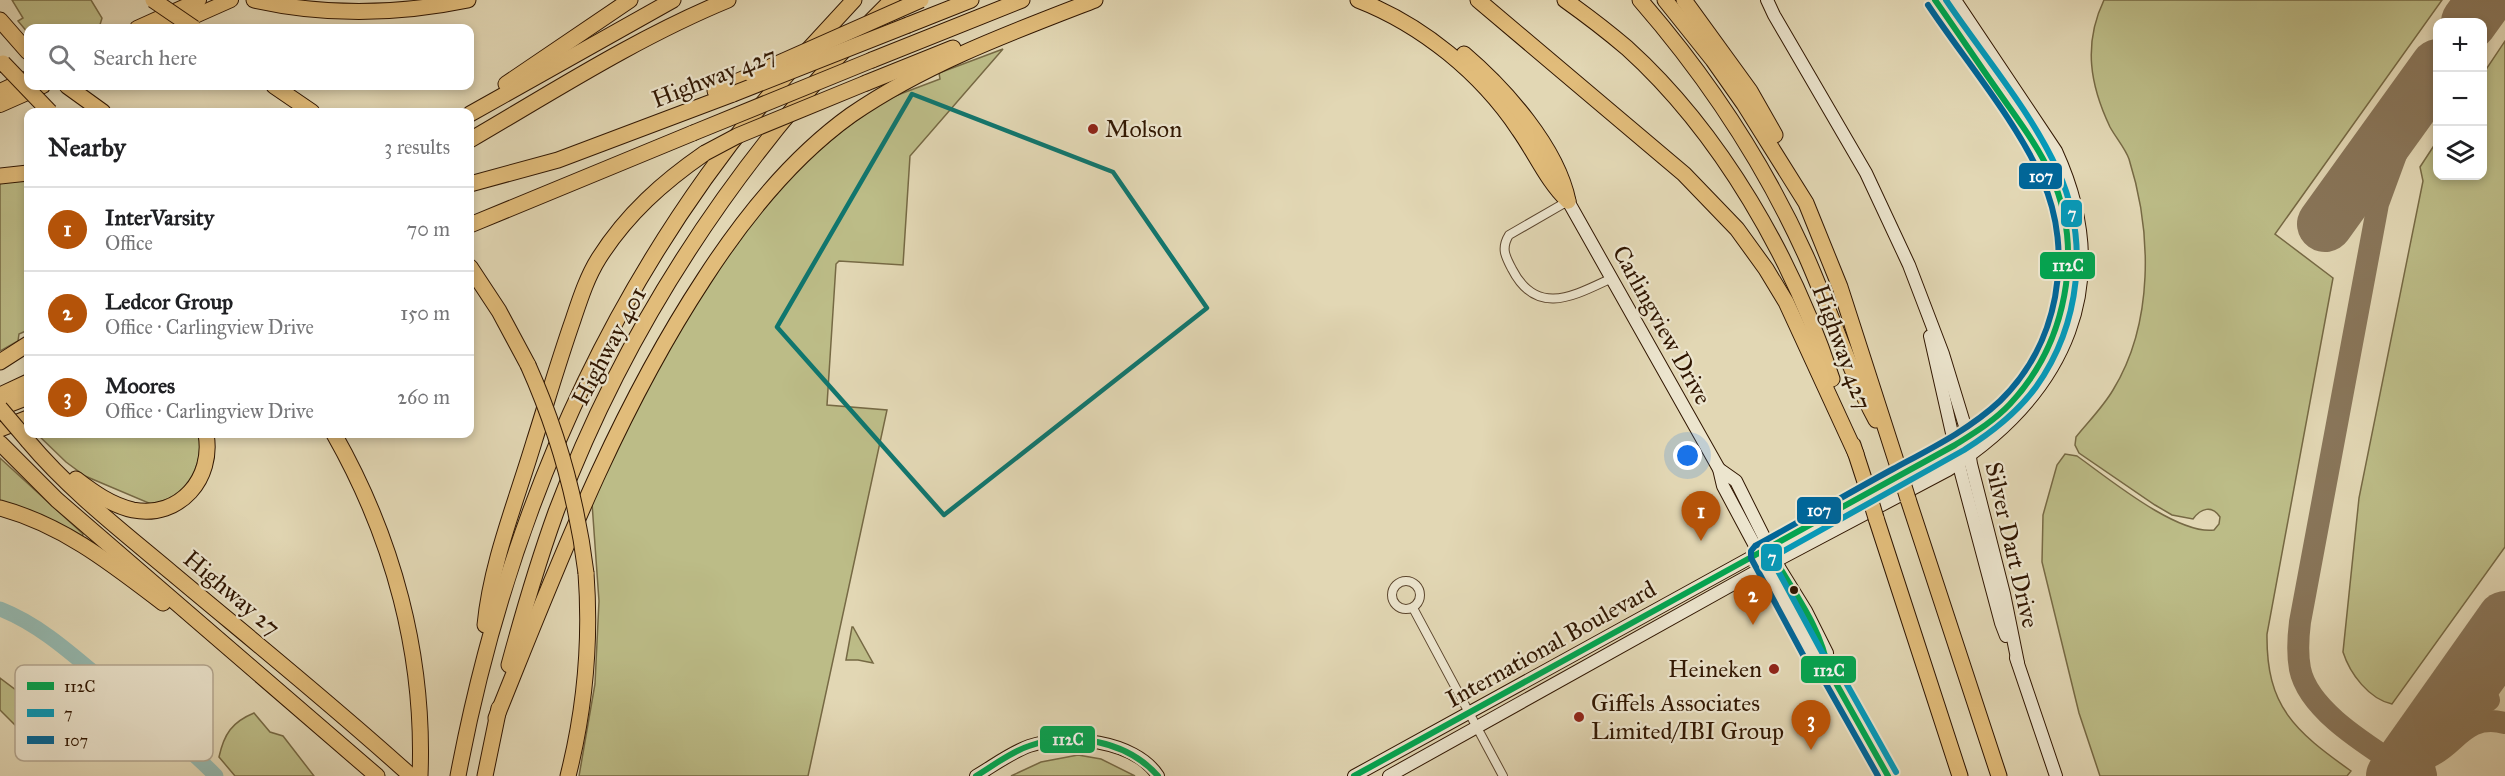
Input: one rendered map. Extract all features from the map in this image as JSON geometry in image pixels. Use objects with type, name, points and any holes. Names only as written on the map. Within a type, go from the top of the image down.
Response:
[{"type":"highway","points":[[153,0],[188,24]]},
{"type":"highway","points":[[254,0],[348,13],[424,7],[468,0]]},
{"type":"highway","points":[[469,108],[630,0]]},
{"type":"highway","points":[[474,112],[673,0]]},
{"type":"highway","points":[[474,138],[647,38],[728,0]]},
{"type":"highway","name":"Highway 401","points":[[458,776],[479,676],[510,567],[538,486],[610,330],[661,244],[702,183],[786,75],[854,0]]},
{"type":"highway","name":"Highway 401","points":[[486,776],[496,718],[526,604],[556,512],[590,432],[634,343],[686,255],[758,152],[836,59],[892,0]]},
{"type":"highway","points":[[624,136],[752,75],[921,0]]},
{"type":"highway","name":"Highway 427","points":[[474,183],[539,166],[624,136],[971,0]]},
{"type":"highway","points":[[474,223],[1022,0]]},
{"type":"highway","points":[[479,676],[486,609],[493,578],[563,349],[584,289],[598,260],[619,229],[669,177],[705,153],[737,136],[1073,0]]},
{"type":"highway","points":[[496,718],[543,597],[596,475],[625,416],[692,297],[726,246],[755,209],[805,153],[850,116],[884,93],[953,58],[1095,0]]},
{"type":"highway","points":[[1358,0],[1418,32],[1463,65],[1501,105],[1519,129],[1555,188],[1568,201]]},
{"type":"highway","points":[[1380,0],[1450,42],[1506,93],[1547,152],[1564,183],[1568,201]]},
{"type":"highway","points":[[1478,0],[1684,174],[1731,222],[1752,249],[1786,302],[1856,454]]},
{"type":"highway","name":"Highway 427","points":[[1565,0],[1628,49],[1689,114],[1745,193],[1780,255],[1808,314],[1829,371],[1960,776]]},
{"type":"highway","points":[[1640,0],[1695,68],[1760,165],[1806,257],[1858,384],[1896,462]]},
{"type":"highway","name":"Highway 427","points":[[1665,0],[1732,86],[1806,203],[1840,287],[1999,776]]},
{"type":"highway","points":[[1684,0],[1755,99],[1775,135],[1806,203]]},
{"type":"highway","points":[[0,20],[24,47]]},
{"type":"highway","points":[[2,62],[24,85]]},
{"type":"highway","points":[[29,90],[46,108]]},
{"type":"highway","points":[[72,90],[97,108]]},
{"type":"highway","points":[[280,90],[306,108]]},
{"type":"highway","points":[[0,176],[24,173]]},
{"type":"highway","points":[[474,273],[499,311],[528,365],[544,402],[567,472],[586,573],[589,626],[586,672],[580,721],[568,776]]},
{"type":"highway","points":[[0,362],[24,347]]},
{"type":"highway","points":[[0,370],[24,359]]},
{"type":"highway","points":[[0,395],[24,384]]},
{"type":"highway","points":[[24,399],[0,408],[24,436]]},
{"type":"highway","points":[[0,429],[24,420]]},
{"type":"highway","points":[[25,438],[101,497],[121,506],[144,511],[171,506],[195,489],[206,464],[206,438]]},
{"type":"highway","points":[[336,438],[363,489],[390,557],[409,629],[420,712],[420,776]]},
{"type":"highway","name":"Highway 27","points":[[28,441],[63,479],[116,526],[323,699],[411,776]]},
{"type":"highway","name":"Highway 27","points":[[3,447],[64,506],[377,776]]},
{"type":"highway","points":[[0,508],[45,523],[79,542],[257,673]]},
{"type":"main road","points":[[146,24],[199,0]]},
{"type":"main road","points":[[177,24],[231,0]]},
{"type":"main road","name":"Silver Dart Drive","points":[[1767,0],[1866,173],[1909,265],[1943,354],[1967,437],[1964,459]]},
{"type":"main road","name":"International Boulevard","points":[[1354,776],[1955,445],[1988,423],[2010,404],[2027,383],[2043,357],[2062,309],[2068,265],[2067,236],[2055,187],[2043,159],[1935,0]]},
{"type":"main road","name":"International Boulevard","points":[[1389,776],[1477,725],[1964,459],[2018,414],[2053,368],[2065,345],[2080,289],[2081,258],[2076,206],[2068,177],[2056,150],[1955,0]]},
{"type":"main road","points":[[0,91],[24,80]]},
{"type":"main road","points":[[0,105],[34,90]]},
{"type":"main road","name":"Carlingview Drive","points":[[1568,201],[1719,469],[1736,481],[1764,551],[1806,611],[1827,653],[1828,669],[1888,776]]},
{"type":"main road","name":"Silver Dart Drive","points":[[1922,300],[1955,445],[1964,459],[2004,594],[2018,663],[2056,776]]},
{"type":"main road","points":[[976,776],[1029,746],[1072,740],[1094,741],[1131,754],[1145,762],[1158,776]]},
{"type":"street","points":[[1568,201],[1509,235],[1504,242],[1504,252],[1518,281],[1536,294],[1551,299],[1563,299],[1612,278]]},
{"type":"street","points":[[1413,608],[1503,776]]},
{"type":"highlighted area","points":[[912,94],[1113,172],[1207,308],[944,515],[777,327]]},
{"type":"green space","points":[[12,0],[91,0],[102,18],[100,24],[24,24],[24,28],[18,21],[23,18]]},
{"type":"green space","points":[[2104,0],[2442,0],[2275,234],[2333,278],[2267,634],[2268,659],[2278,699],[2288,715],[2314,743],[2351,771],[2347,776],[2100,776],[2079,713],[2042,562],[2043,515],[2057,465],[2065,454],[2077,456],[2143,503],[2181,524],[2214,530],[2219,524],[2220,517],[2210,509],[2199,512],[2193,519],[2172,515],[2079,453],[2075,445],[2076,437],[2109,396],[2126,364],[2136,336],[2145,277],[2145,247],[2137,187],[2129,159],[2103,111],[2094,80],[2091,48],[2093,32]]},
{"type":"green space","points":[[2505,41],[2505,547],[2392,704],[2368,691],[2350,669],[2343,652],[2359,498],[2423,181],[2420,167],[2433,147],[2433,180],[2487,180],[2487,68]]},
{"type":"green space","points":[[1003,49],[910,156],[903,265],[839,261],[836,264],[827,405],[887,410],[808,776],[579,776],[595,684],[599,601],[592,503],[597,488],[661,360],[738,237],[801,166],[843,130],[887,99],[940,79],[939,73]]},
{"type":"green space","points":[[24,179],[24,332],[19,334],[18,341],[0,351],[0,181]]},
{"type":"green space","points":[[41,438],[199,438],[199,458],[190,479],[174,495],[151,504],[85,476],[66,462]]},
{"type":"green space","points":[[0,458],[83,534],[82,538],[0,502]]},
{"type":"green space","points":[[853,627],[873,663],[846,660]]},
{"type":"green space","points":[[0,678],[15,689],[15,725],[0,710]]},
{"type":"green space","points":[[254,713],[270,732],[283,736],[314,776],[235,776],[219,757],[221,749],[230,730],[240,720]]},
{"type":"green space","points":[[1078,755],[1101,759],[1135,776],[1011,776],[1041,762]]},
{"type":"waterway","points":[[0,609],[33,626],[85,665]]},
{"type":"waterway","points":[[201,761],[216,776]]},
{"type":"taxiway","points":[[2414,776],[2347,730],[2317,701],[2306,685],[2300,669],[2298,646],[2300,622],[2378,204],[2407,125],[2433,84]]},
{"type":"taxiway","points":[[2489,700],[2483,684],[2483,668],[2493,636]]},
{"type":"taxiway","points":[[2459,731],[2505,667]]},
{"type":"taxiway","points":[[2390,757],[2411,760],[2427,758],[2440,751],[2473,725],[2487,721],[2505,723]]},
{"type":"taxiway","points":[[2424,732],[2421,755],[2426,775]]},
{"type":"runway","points":[[2472,18],[2485,0]]},
{"type":"runway","points":[[2325,224],[2434,72]]},
{"type":"runway","points":[[2394,776],[2505,619]]},
{"type":"transit line","name":"112C","points":[[1354,776],[1955,445],[1997,416],[2029,380],[2045,354],[2057,325],[2064,296],[2068,265],[2067,234],[2061,204],[2051,175],[2034,143],[1935,0]]},
{"type":"transit line","name":"7","points":[[1896,772],[1836,665],[1823,654],[1771,558],[1964,450],[2012,414],[2036,387],[2051,363],[2071,310],[2076,282],[2077,254],[2074,226],[2068,198],[2058,171],[2020,105],[1946,0]]},
{"type":"transit line","name":"107","points":[[1878,776],[1821,675],[1808,664],[1751,558],[1751,551],[1755,546],[1949,438],[2000,401],[2020,378],[2036,353],[2055,297],[2059,267],[2058,237],[2052,207],[2042,179],[2004,112],[1928,5]]},
{"type":"transit line","name":"112C","points":[[1776,561],[1814,626],[1828,669],[1888,776]]},
{"type":"transit line","name":"112C","points":[[976,776],[1008,755],[1029,746],[1063,739],[1098,742],[1115,747],[1131,754],[1158,776]]},
{"type":"place","name":"Molson","points":[[1093,129]]},
{"type":"place","name":"InterVarsity","points":[[1701,541]]},
{"type":"place","name":"Ledcor Group","points":[[1753,625]]},
{"type":"place","name":"Heineken","points":[[1774,669]]},
{"type":"place","name":"Giffels Associates Limited/IBI Group","points":[[1579,717]]},
{"type":"place","name":"Moores","points":[[1811,750]]}]
